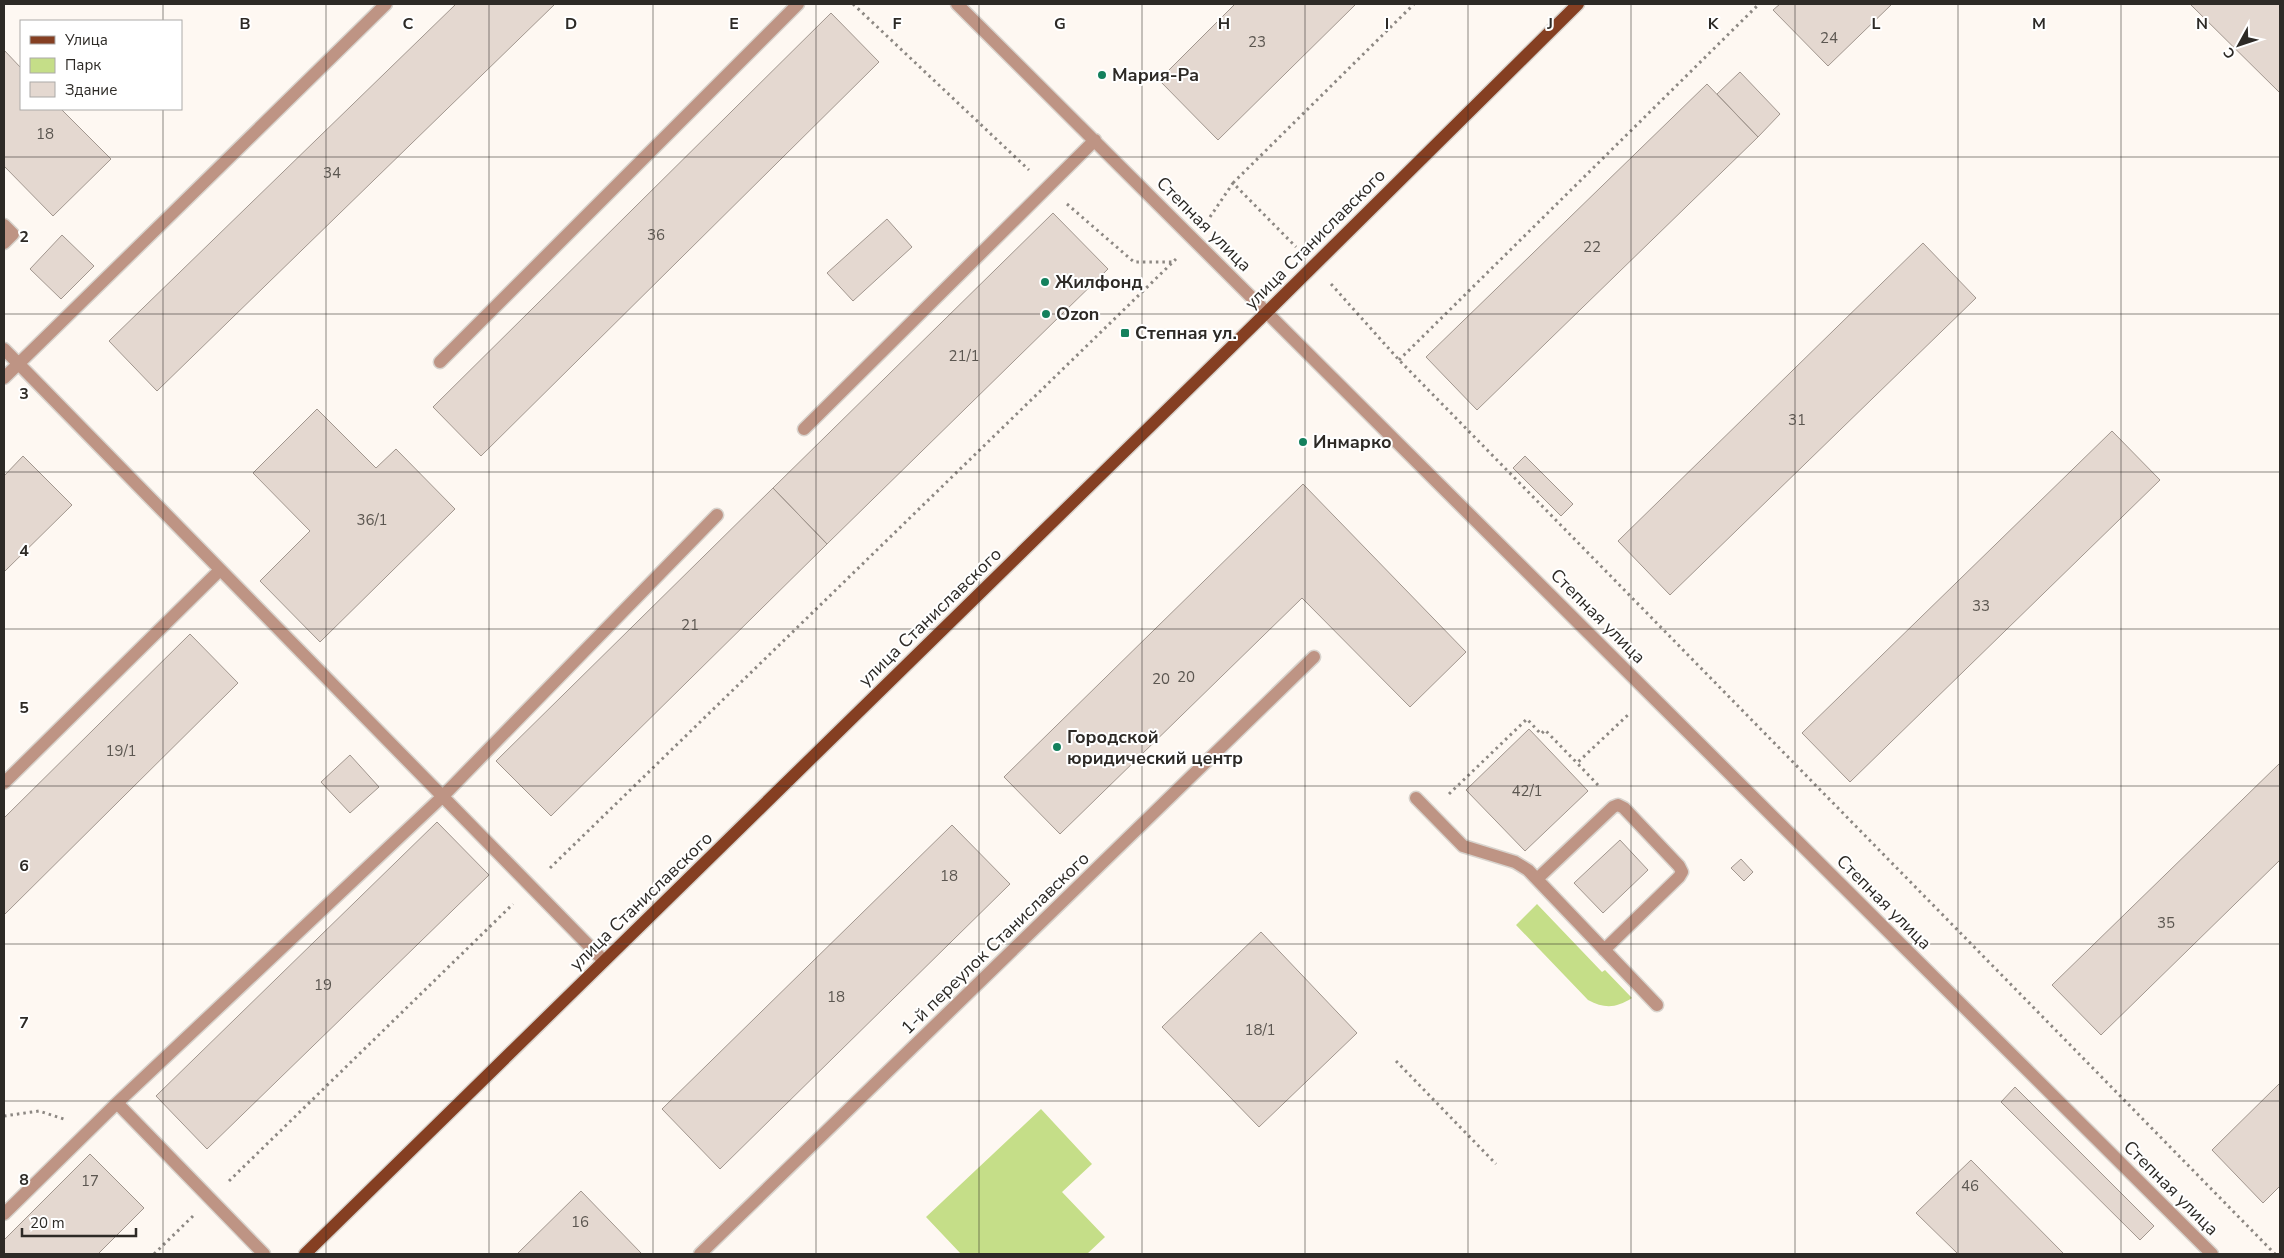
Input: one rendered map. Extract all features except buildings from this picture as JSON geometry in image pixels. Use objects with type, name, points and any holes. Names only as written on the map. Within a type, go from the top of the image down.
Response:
[{"type":"main road","name":"улица Станиславского","points":[[305,1254],[1268,311],[1578,4]]},
{"type":"street","points":[[4,378],[386,4]]},
{"type":"street","points":[[440,362],[798,4]]},
{"type":"street","name":"Степная улица","points":[[957,4],[1268,311],[2212,1254]]},
{"type":"street","points":[[804,429],[1095,140]]},
{"type":"street","points":[[4,225],[13,234],[4,244]]},
{"type":"street","points":[[4,349],[604,961]]},
{"type":"street","points":[[4,1214],[117,1103],[442,796],[717,515]]},
{"type":"street","points":[[4,783],[220,570]]},
{"type":"street","name":"1-й переулок Станиславского","points":[[700,1254],[1314,658]]},
{"type":"street","points":[[1416,798],[1463,846],[1516,862],[1537,879],[1657,1006]]},
{"type":"street","points":[[1537,879],[1617,806],[1624,808],[1679,866],[1682,872],[1679,878],[1604,950]]},
{"type":"street","points":[[117,1103],[264,1254]]},
{"type":"path","points":[[853,4],[1047,188],[1134,262],[1172,262]]},
{"type":"path","points":[[154,1254],[1172,262],[1195,239],[1233,183],[1414,4]]},
{"type":"path","points":[[1399,360],[1759,4]]},
{"type":"path","points":[[1233,183],[1314,265],[1399,360],[2275,1254]]},
{"type":"path","points":[[1577,763],[1630,713]]},
{"type":"path","points":[[1430,812],[1527,719],[1541,734],[1545,730],[1617,806]]},
{"type":"path","points":[[1396,1061],[1496,1164]]},
{"type":"path","points":[[4,1116],[39,1111],[91,1128]]},
{"type":"green space","points":[[1537,904],[1602,972],[1605,970],[1632,998],[1621,1004],[1610,1006],[1600,1005],[1588,1000],[1516,925]]},
{"type":"green space","points":[[1041,1109],[1092,1164],[1062,1192],[1105,1237],[1087,1254],[961,1254],[926,1217]]},
{"type":"place","name":"Мария-Ра","points":[[1102,75]]},
{"type":"place","name":"Жилфонд","points":[[1045,282]]},
{"type":"place","name":"Ozon","points":[[1046,314]]},
{"type":"place","name":"Степная ул.","points":[[1125,333]]},
{"type":"place","name":"Инмарко","points":[[1303,442]]},
{"type":"place","name":"Городской юридический центр","points":[[1057,747]]}]
